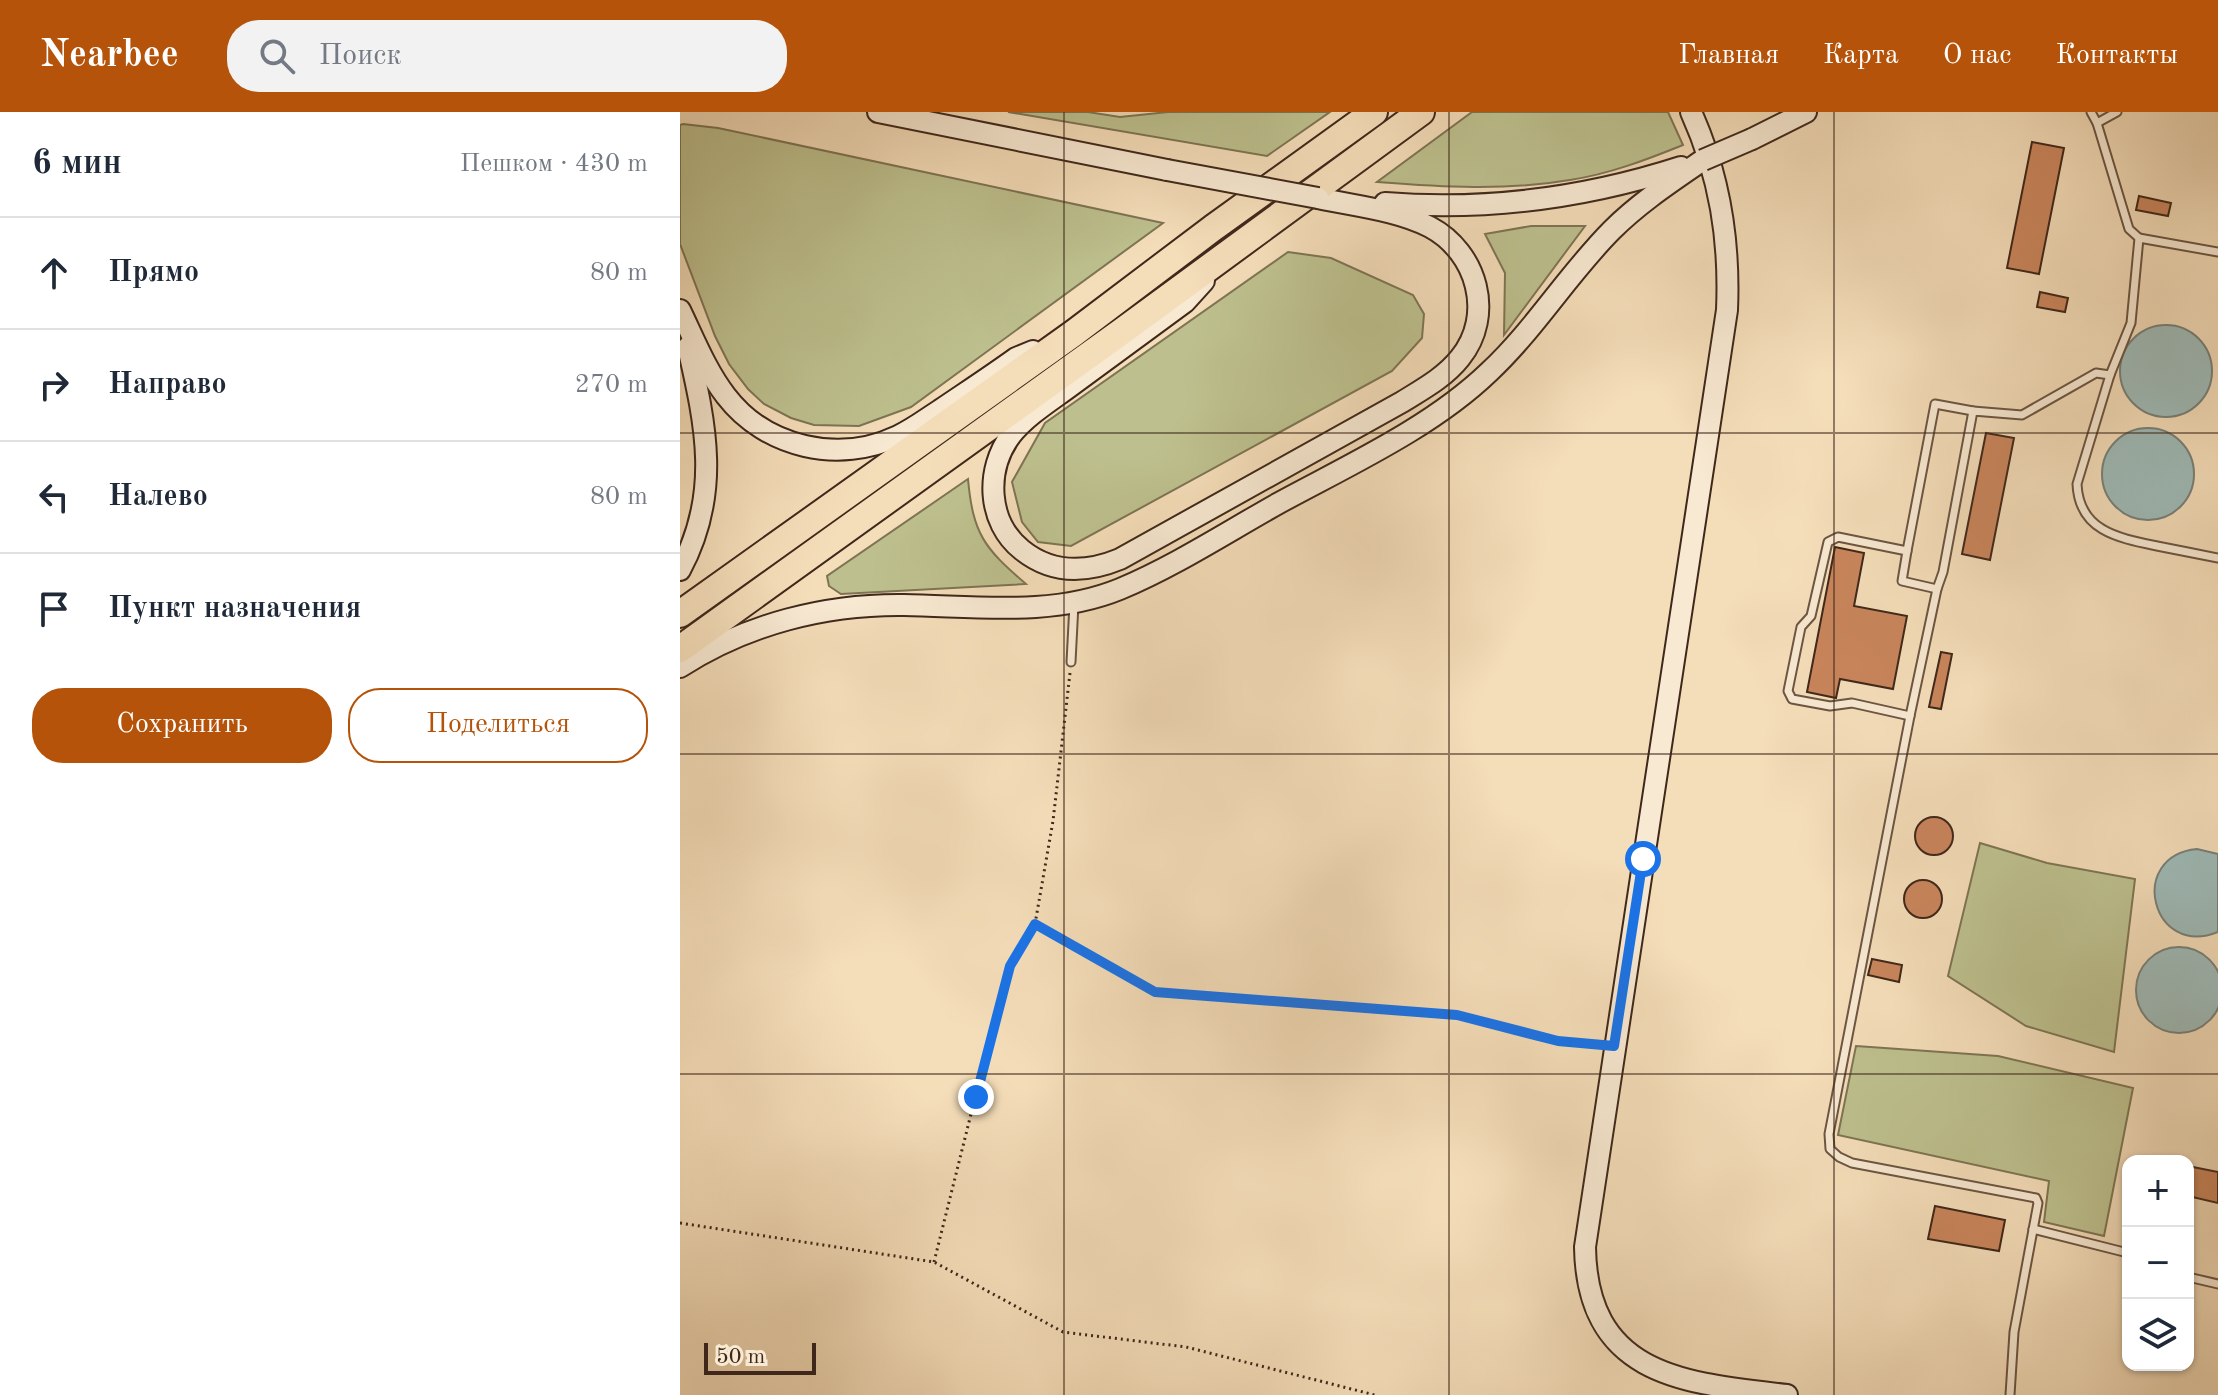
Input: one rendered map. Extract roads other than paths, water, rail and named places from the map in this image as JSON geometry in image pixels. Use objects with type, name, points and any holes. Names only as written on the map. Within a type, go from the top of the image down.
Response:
[{"type":"highway","points":[[680,614],[1074,333],[1374,112]]},
{"type":"highway","points":[[680,649],[1421,113]]},
{"type":"main road","points":[[878,112],[1167,170],[1380,207],[1509,203],[1649,186],[1806,112]]},
{"type":"main road","points":[[1691,112],[1721,199],[1727,246],[1727,310],[1585,1247],[1588,1290],[1605,1326],[1631,1354],[1665,1374],[1704,1385],[1787,1395]]},
{"type":"main road","points":[[680,667],[755,629],[823,612],[901,605],[978,608],[1074,604],[1096,599],[1141,580],[1369,454],[1445,408],[1490,372],[1511,350],[1649,186]]},
{"type":"main road","points":[[1234,249],[1185,302],[1035,413],[1012,434],[999,456],[993,496],[998,519],[1021,549],[1062,569],[1090,569],[1120,559],[1368,423],[1428,386],[1455,364],[1468,347],[1479,310],[1477,288],[1469,265],[1454,245],[1429,227],[1380,207]]},
{"type":"main road","points":[[680,311],[716,381],[745,417],[785,441],[832,450],[869,446],[898,436],[1016,358],[1074,333]]},
{"type":"main road","points":[[680,311],[700,401],[707,464],[699,524],[680,570]]},
{"type":"lane","points":[[2091,112],[2129,229],[2139,238],[2218,252]]},
{"type":"lane","points":[[2097,123],[2117,112]]},
{"type":"lane","points":[[2139,238],[2131,323],[2110,375],[2077,484],[2078,500],[2094,524],[2117,538],[2218,558]]},
{"type":"lane","points":[[1937,589],[1902,581],[1935,404],[2022,415],[2096,373],[2110,375]]},
{"type":"lane","points":[[1973,411],[1829,1134],[1830,1149],[1852,1163],[2036,1198],[2014,1332],[2010,1395]]},
{"type":"lane","points":[[1907,551],[1838,537],[1828,542],[1811,616],[1801,627],[1788,691],[1792,699],[1830,706],[1852,703],[1910,716]]},
{"type":"lane","points":[[1071,662],[1074,604]]},
{"type":"lane","points":[[2033,1229],[2122,1251]]},
{"type":"lane","points":[[2194,1278],[2218,1284]]},
{"type":"water","points":[[2166,325],[2184,328],[2199,338],[2209,353],[2212,371],[2209,389],[2199,404],[2184,414],[2166,417],[2148,414],[2133,404],[2123,389],[2120,371],[2123,353],[2133,338],[2148,328]]},
{"type":"water","points":[[2148,428],[2166,431],[2181,441],[2191,456],[2194,474],[2191,492],[2181,507],[2166,517],[2148,520],[2130,517],[2115,507],[2105,492],[2102,474],[2105,456],[2115,441],[2130,431]]},
{"type":"water","points":[[2197,849],[2218,854],[2218,932],[2195,936],[2177,931],[2164,919],[2156,903],[2155,885],[2161,869],[2175,856]]},
{"type":"water","points":[[2179,947],[2196,950],[2219,973],[2219,1007],[2210,1021],[2196,1030],[2179,1033],[2162,1030],[2148,1021],[2139,1007],[2136,990],[2139,973],[2148,959],[2162,950]]}]
